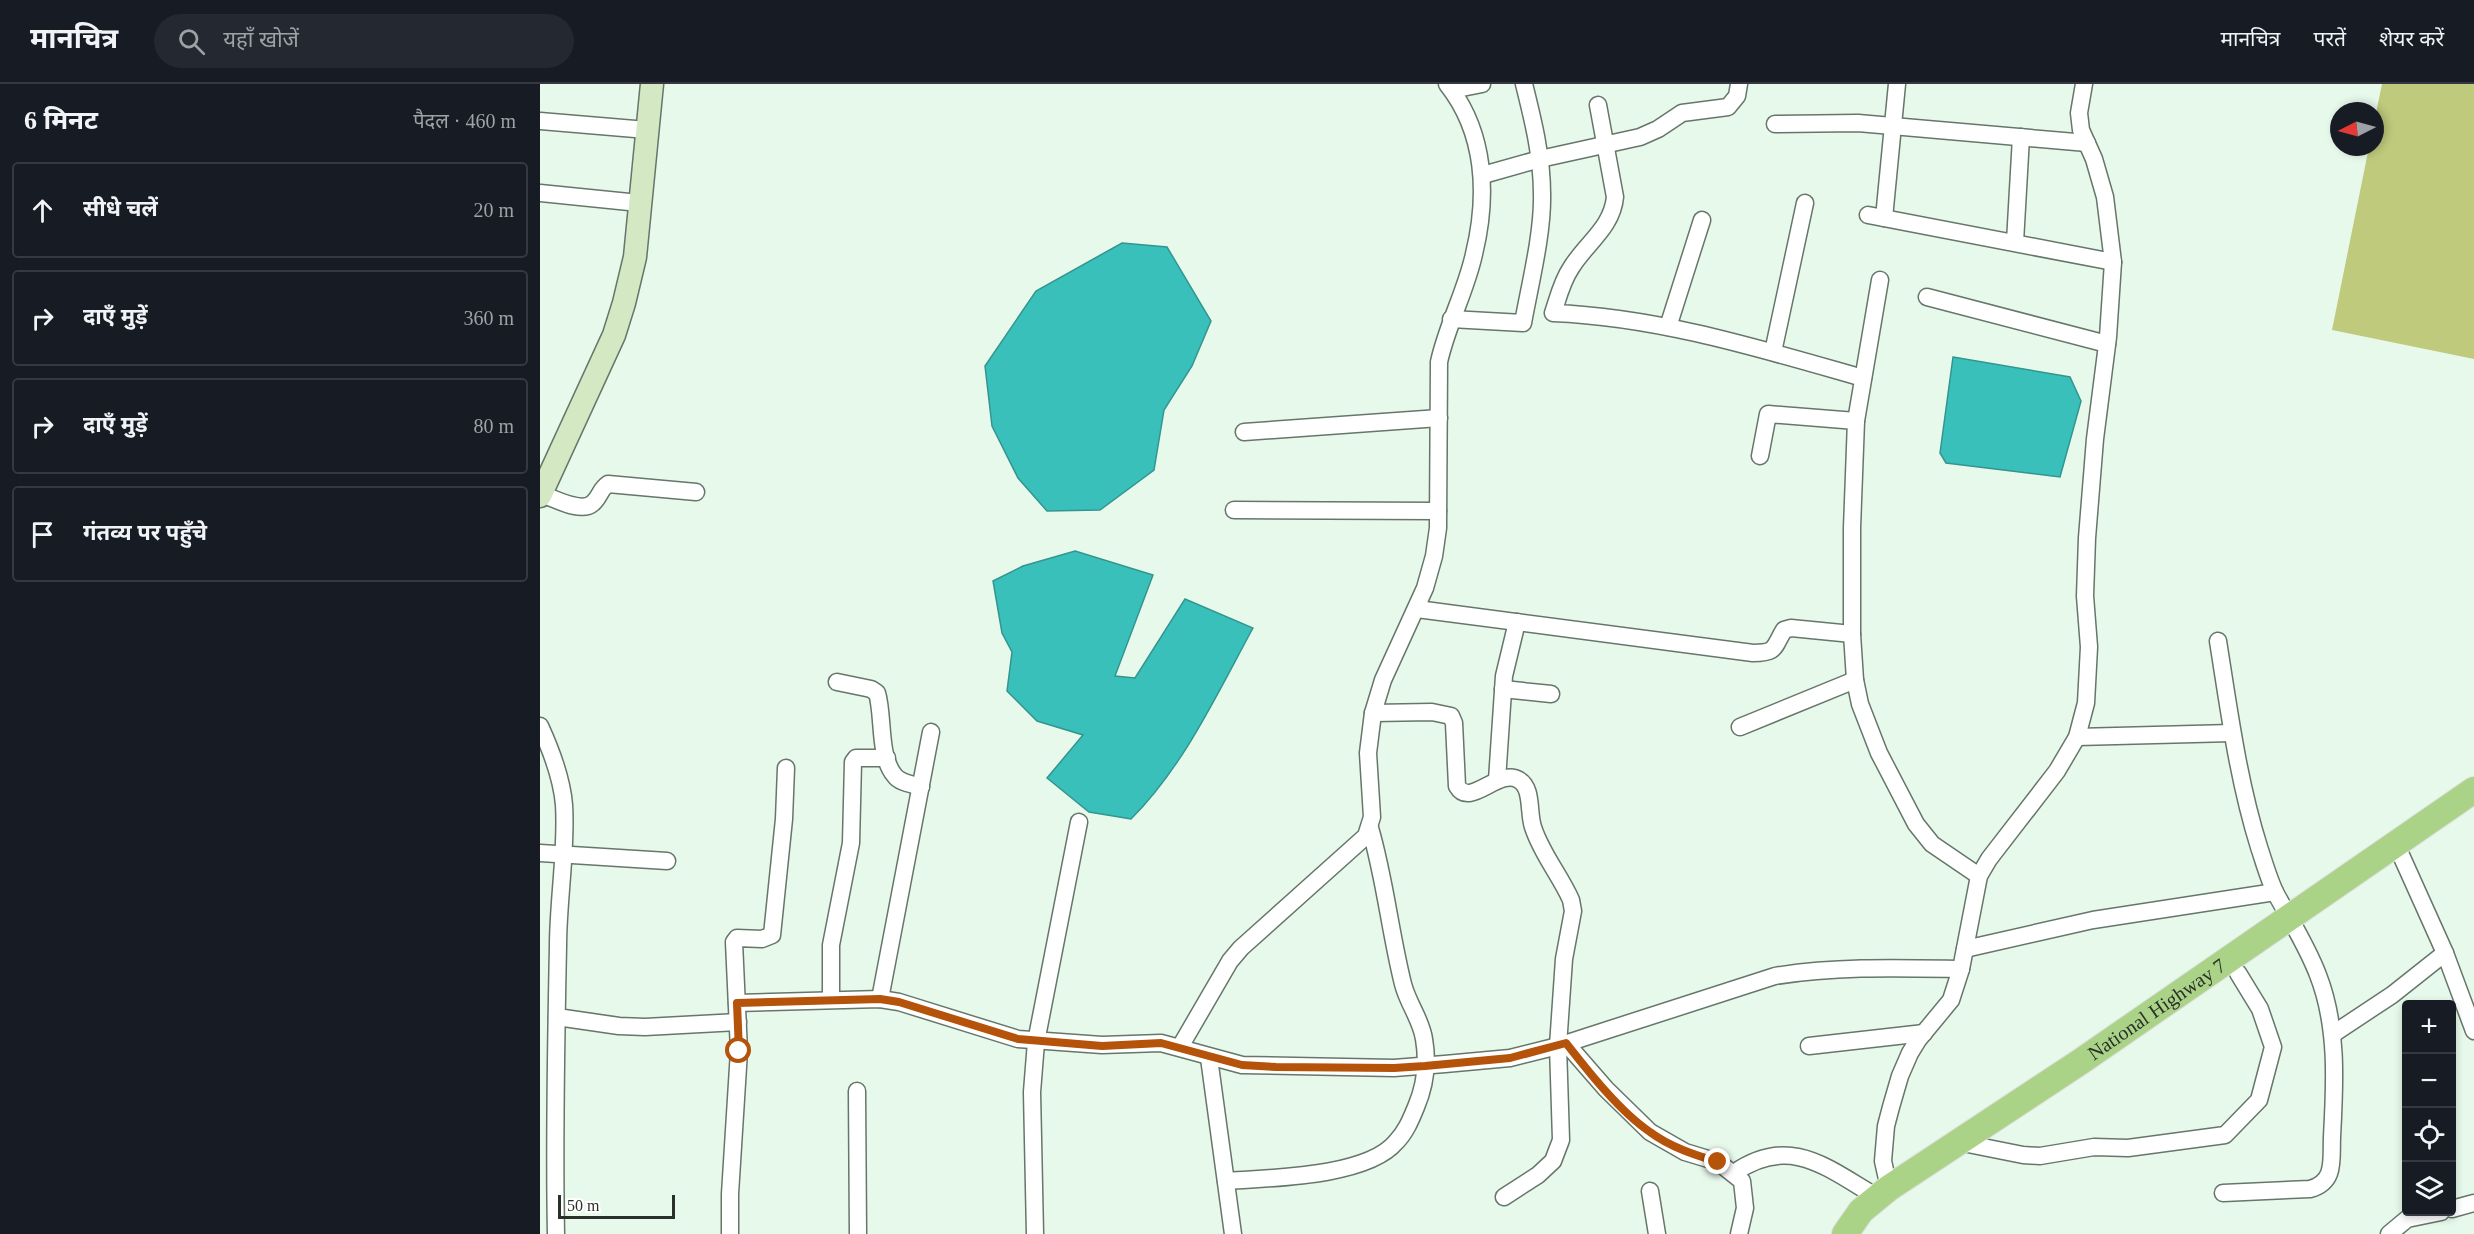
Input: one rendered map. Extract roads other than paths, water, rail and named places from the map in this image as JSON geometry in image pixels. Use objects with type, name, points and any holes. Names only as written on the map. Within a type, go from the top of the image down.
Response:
[{"type":"main road","points":[[542,488],[614,335],[624,303],[635,257],[652,84]]},
{"type":"main road","name":"National Highway 7","points":[[1845,1234],[1861,1211],[1883,1192],[2080,1062],[2474,790]]},
{"type":"street","points":[[1180,1047],[1230,961],[1240,948],[1366,836],[1370,828],[1372,817],[1368,753],[1373,713],[1387,670],[1417,609],[1434,556],[1438,511],[1439,362],[1451,319],[1474,255],[1483,207],[1483,175],[1477,145],[1465,114],[1450,87],[1482,84]]},
{"type":"street","points":[[1451,319],[1523,323],[1542,196],[1540,159],[1524,84]]},
{"type":"street","points":[[1483,175],[1540,159],[1640,137],[1658,129],[1682,113],[1728,106],[1737,96],[1739,84]]},
{"type":"street","points":[[1897,84],[1893,127],[1876,217],[2113,262]]},
{"type":"street","points":[[1734,1173],[1761,1158],[1806,1157],[1883,1192],[1886,1126],[1900,1076],[1910,1053],[1950,1000],[1961,969],[1979,876],[1989,859],[2057,771],[2077,737],[2086,703],[2089,646],[2085,596],[2087,538],[2113,262],[2105,197],[2094,159],[2081,130],[2079,113],[2084,84]]},
{"type":"street","points":[[1598,105],[1615,197],[1614,209],[1609,221],[1570,269],[1553,313],[1588,314],[1668,327],[1773,352],[1863,378]]},
{"type":"street","points":[[540,121],[647,130]]},
{"type":"street","points":[[1775,124],[1858,123],[2087,143]]},
{"type":"street","points":[[2015,242],[2021,137]]},
{"type":"street","points":[[540,193],[639,203]]},
{"type":"street","points":[[1773,352],[1805,203]]},
{"type":"street","points":[[1668,327],[1702,220]]},
{"type":"street","points":[[1880,280],[1856,421],[1852,528],[1852,634],[1855,680],[1860,704],[1879,753],[1916,824],[1932,844],[1979,876]]},
{"type":"street","points":[[1927,297],[2107,344]]},
{"type":"street","points":[[1760,456],[1768,414],[1856,421]]},
{"type":"street","points":[[1244,432],[1439,418]]},
{"type":"street","points":[[542,488],[579,507],[588,506],[595,501],[602,488],[608,484],[696,492]]},
{"type":"street","points":[[1234,510],[1438,511]]},
{"type":"street","points":[[1417,609],[1753,653],[1768,653],[1775,648],[1784,630],[1791,628],[1852,634]]},
{"type":"street","points":[[1497,780],[1503,689],[1508,652],[1517,622]]},
{"type":"street","points":[[2218,641],[2232,733],[2259,846],[2275,892],[2291,918],[2319,976],[2333,1034],[2334,1102],[2331,1169],[2327,1181],[2321,1186],[2310,1189],[2223,1192]]},
{"type":"street","points":[[1740,727],[1855,680]]},
{"type":"street","points":[[837,682],[871,689],[877,693],[886,758],[895,777],[921,787]]},
{"type":"street","points":[[1503,689],[1551,694]]},
{"type":"street","points":[[1373,713],[1432,712],[1451,716],[1454,723],[1457,786],[1460,792],[1465,794],[1474,792],[1497,780],[1511,777],[1518,779],[1524,785],[1529,797],[1532,825],[1539,842],[1571,900],[1573,911],[1564,959],[1562,1140],[1553,1161],[1538,1175],[1504,1197]]},
{"type":"street","points":[[540,726],[552,756],[564,802],[558,907],[557,1017],[548,1106],[556,1234]]},
{"type":"street","points":[[880,999],[931,732]]},
{"type":"street","points":[[2077,737],[2232,733]]},
{"type":"street","points":[[831,999],[831,945],[851,843],[853,762],[856,758],[861,757],[886,758]]},
{"type":"street","points":[[730,1234],[731,1171],[739,1082],[734,942],[737,938],[767,939],[772,935],[784,819],[786,768]]},
{"type":"street","points":[[1035,1234],[1032,1092],[1036,1042],[1079,822]]},
{"type":"street","points":[[1226,1181],[1336,1170],[1384,1152],[1395,1144],[1407,1127],[1424,1084],[1425,1042],[1421,1024],[1403,983],[1379,856],[1370,828]]},
{"type":"street","points":[[2396,844],[2445,953],[2474,1031]]},
{"type":"street","points":[[540,853],[667,861]]},
{"type":"street","points":[[1965,949],[2093,920],[2275,892]]},
{"type":"street","points":[[2333,1034],[2392,995],[2445,953]]},
{"type":"street","points":[[737,1003],[880,999],[899,1002],[1018,1039],[1036,1042],[1102,1046],[1161,1043],[1180,1047],[1209,1058],[1242,1065],[1394,1068],[1510,1058],[1562,1044],[1775,976],[1800,972],[1900,968],[1961,969]]},
{"type":"street","points":[[1958,1142],[2040,1156],[2094,1148],[2128,1148],[2225,1135],[2259,1100],[2273,1047],[2260,1009],[2238,973]]},
{"type":"street","points":[[557,1017],[619,1026],[645,1027],[738,1022]]},
{"type":"street","points":[[1809,1046],[1924,1033]]},
{"type":"street","points":[[1562,1044],[1650,1132],[1685,1152],[1718,1162],[1742,1181],[1745,1208],[1739,1234]]},
{"type":"street","points":[[1209,1058],[1233,1234]]},
{"type":"street","points":[[857,1091],[858,1234]]},
{"type":"street","points":[[1650,1191],[1657,1234]]},
{"type":"street","points":[[2456,1208],[2474,1203]]},
{"type":"street","points":[[2389,1234],[2407,1220],[2424,1216]]},
{"type":"water","points":[[1122,243],[1167,247],[1211,321],[1192,366],[1164,410],[1154,470],[1100,510],[1047,511],[1018,478],[992,426],[985,366],[1036,291]]},
{"type":"water","points":[[1953,357],[2070,377],[2081,401],[2060,477],[1946,463],[1940,453]]},
{"type":"water","points":[[1075,551],[1153,575],[1115,676],[1135,678],[1185,599],[1253,628],[1183,753],[1150,798],[1131,819],[1089,812],[1047,778],[1083,735],[1037,721],[1007,691],[1012,652],[1002,633],[993,581],[1023,566]]}]
